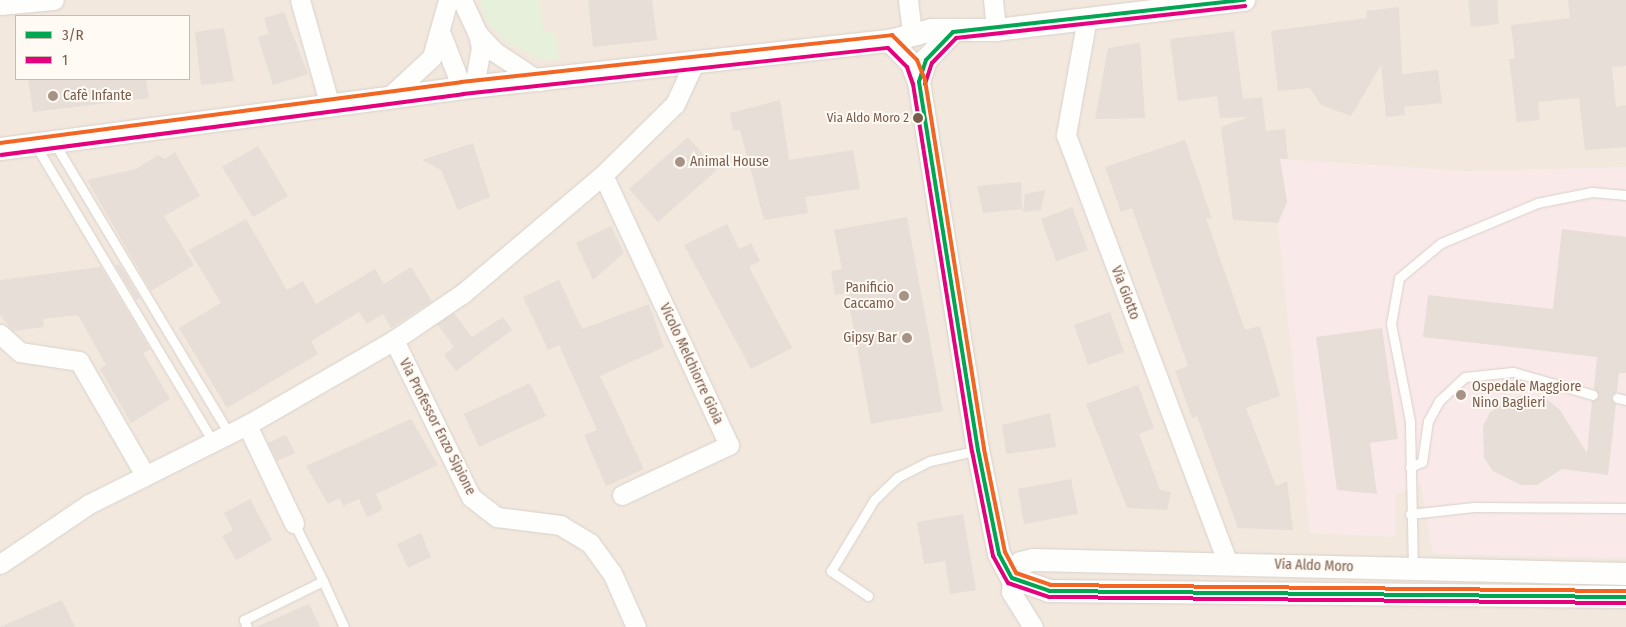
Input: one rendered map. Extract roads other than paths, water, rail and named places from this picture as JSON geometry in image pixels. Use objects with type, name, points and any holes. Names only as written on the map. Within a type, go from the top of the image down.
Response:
[{"type":"street","points":[[0,5],[54,0]]},
{"type":"street","points":[[300,0],[330,106]]},
{"type":"street","points":[[389,97],[420,72],[441,34],[448,0]]},
{"type":"street","points":[[462,0],[478,34],[481,48],[468,88]]},
{"type":"street","points":[[908,0],[912,33]]},
{"type":"street","points":[[993,0],[996,30]]},
{"type":"street","points":[[0,149],[389,97],[890,41],[912,33],[996,30],[1244,0]]},
{"type":"street","name":"Via Giotto","points":[[1087,18],[1066,135],[1227,562]]},
{"type":"street","points":[[920,82],[934,48],[953,32]]},
{"type":"street","points":[[441,34],[468,88]]},
{"type":"street","points":[[478,34],[495,52],[539,81]]},
{"type":"street","points":[[890,41],[912,64],[920,82],[978,450],[998,554],[1012,578],[1012,592],[1033,627]]},
{"type":"street","points":[[0,564],[89,504],[247,425],[394,340],[513,254],[603,176],[674,104],[694,63]]},
{"type":"street","name":"Vicolo Melchiorre Gioia","points":[[603,176],[729,445],[622,494]]},
{"type":"street","points":[[0,334],[20,352],[79,361],[145,475]]},
{"type":"street","name":"Via Professor Enzo Sipione","points":[[394,340],[472,498],[497,517],[560,525],[590,543],[612,573],[636,627]]},
{"type":"street","points":[[247,425],[294,523]]},
{"type":"street","name":"Via Aldo Moro","points":[[1626,574],[1227,562],[1033,560],[1021,563],[1012,578],[1038,589],[1412,592],[1626,597]]},
{"type":"street","points":[[1412,592],[1413,569]]},
{"type":"street","points":[[1033,627],[1032,604],[1038,589]]},
{"type":"lane","points":[[44,143],[221,438]]},
{"type":"lane","points":[[44,143],[221,438]]},
{"type":"lane","points":[[1413,569],[1410,514],[1410,421],[1391,324],[1400,278],[1440,243],[1537,203],[1592,192],[1626,195]]},
{"type":"lane","points":[[1410,467],[1422,462],[1428,421],[1439,401],[1464,377],[1513,372],[1593,396]]},
{"type":"lane","points":[[868,596],[831,571],[874,500],[898,477],[930,461],[978,450]]},
{"type":"lane","points":[[1410,514],[1474,508],[1626,508]]},
{"type":"lane","points":[[294,523],[344,627]]},
{"type":"lane","points":[[247,627],[244,620],[323,581]]},
{"type":"place","name":"Cafè Infante","points":[[53,96]]},
{"type":"place","name":"Via Aldo Moro 2","points":[[918,118]]},
{"type":"place","name":"Animal House","points":[[680,162]]},
{"type":"place","name":"Panificio Caccamo","points":[[904,296]]},
{"type":"place","name":"Gipsy Bar","points":[[907,338]]},
{"type":"place","name":"Ospedale Maggiore Nino Baglieri","points":[[1461,395]]}]
